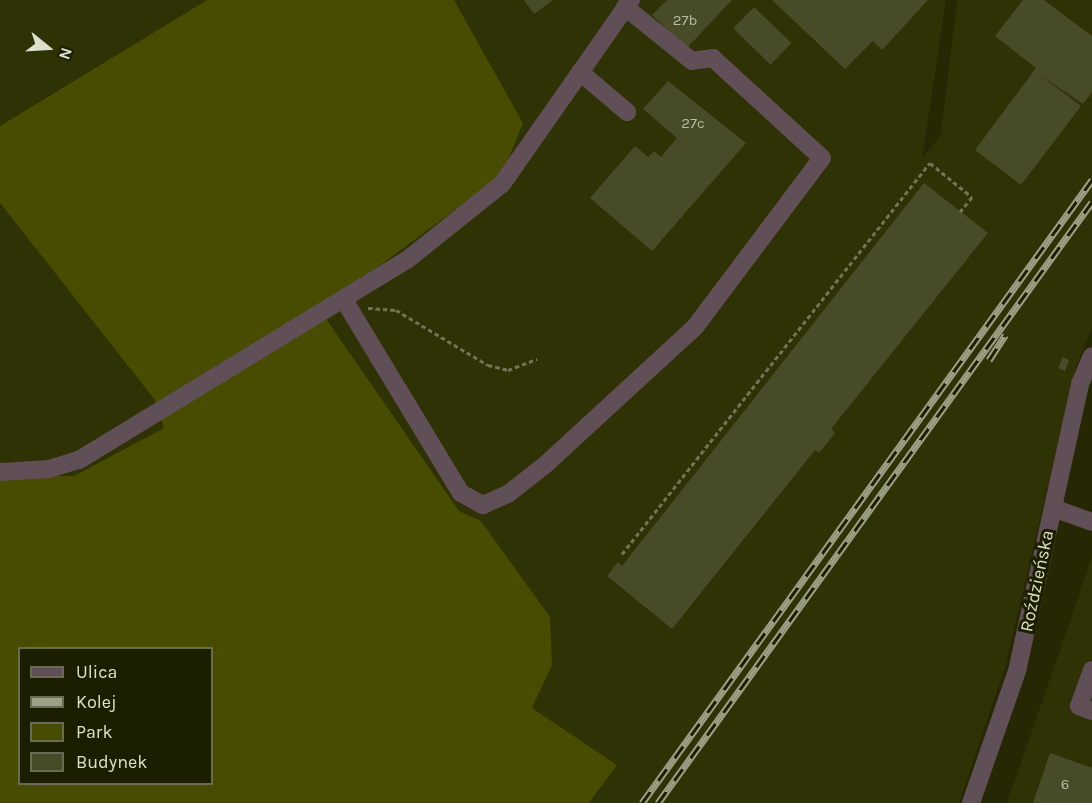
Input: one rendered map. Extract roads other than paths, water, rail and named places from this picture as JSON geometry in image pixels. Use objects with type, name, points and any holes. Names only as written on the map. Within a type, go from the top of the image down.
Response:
[{"type":"street","points":[[0,472],[49,469],[79,460],[347,307],[502,184],[628,4],[692,61],[713,58],[822,158],[695,327],[545,465],[508,494],[483,505],[461,493],[347,307]]},
{"type":"street","points":[[580,72],[627,112]]},
{"type":"street","name":"Roździeńska","points":[[971,803],[1017,671],[1080,384],[1092,356]]},
{"type":"street","points":[[1053,508],[1092,522]]},
{"type":"street","points":[[1092,670],[1079,706],[1092,711]]},
{"type":"railway","points":[[642,803],[1092,180]]},
{"type":"railway","points":[[658,803],[1092,202]]},
{"type":"railway","points":[[989,360],[1005,335]]}]
